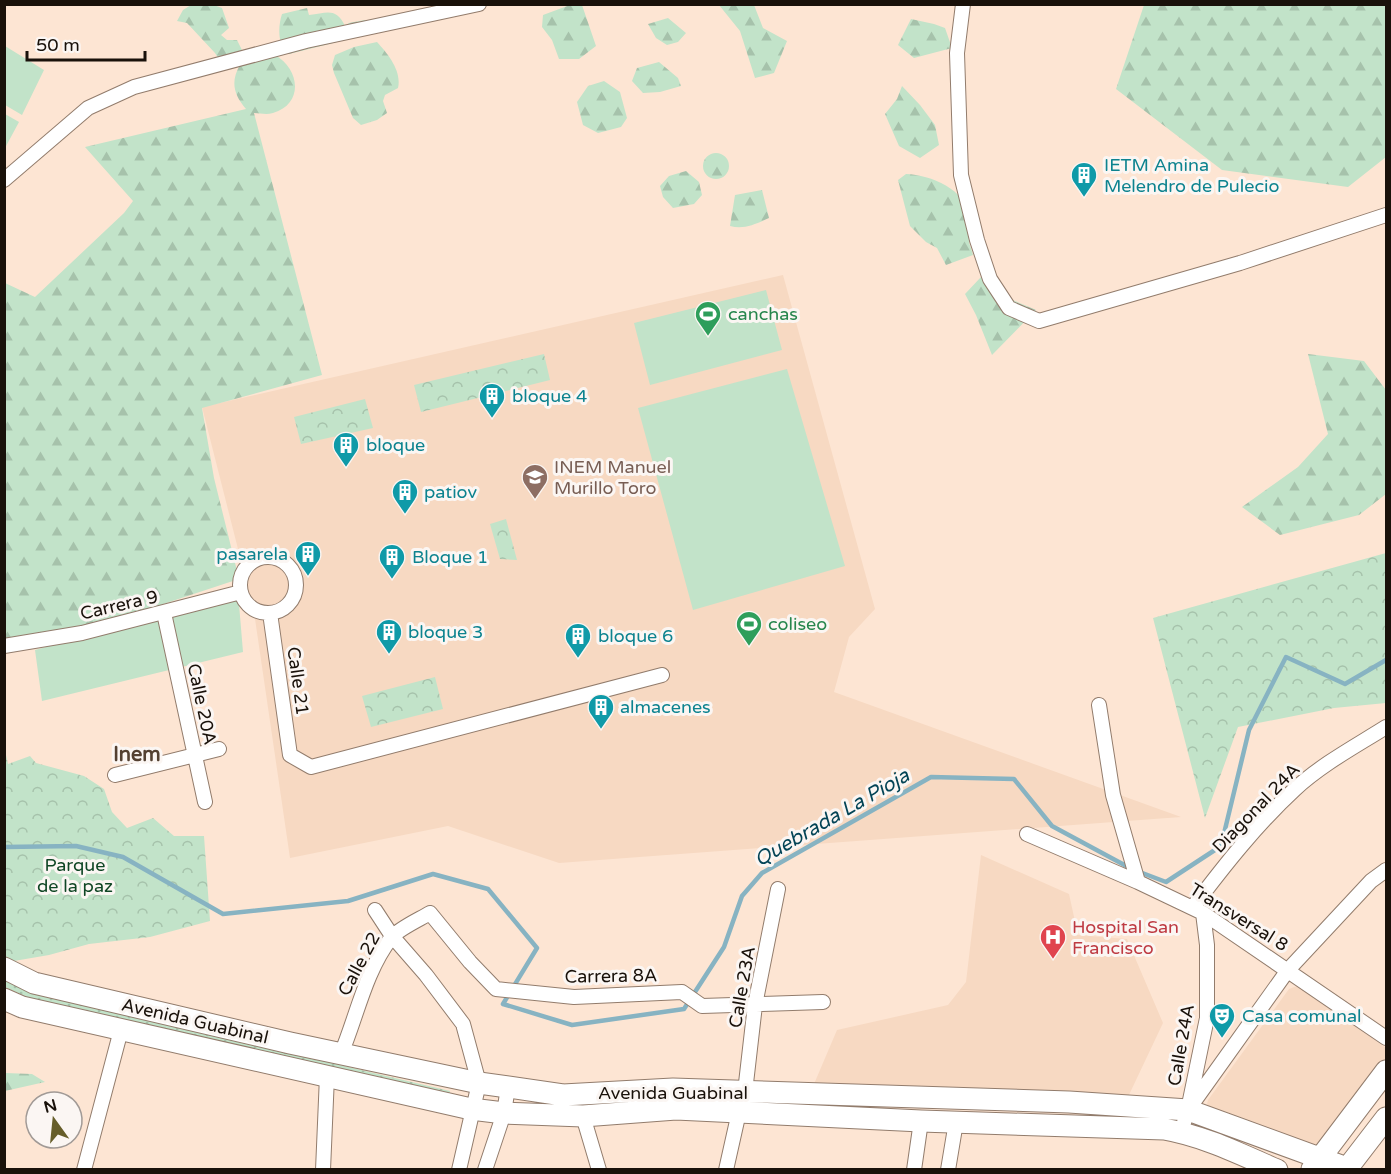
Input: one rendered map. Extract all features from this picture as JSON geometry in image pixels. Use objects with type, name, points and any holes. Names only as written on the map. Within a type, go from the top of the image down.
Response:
[{"type":"main road","name":"Avenida Guabinal","points":[[4,968],[34,983],[508,1088],[563,1095],[673,1089],[742,1102],[921,1121],[1154,1128],[1181,1132],[1277,1170]]},
{"type":"main road","name":"Avenida Guabinal","points":[[4,999],[22,1007],[471,1109],[504,1113],[583,1116],[742,1102],[1069,1102],[1188,1110],[1316,1164],[1347,1169]]},
{"type":"main road","points":[[1316,1164],[1386,1071]]},
{"type":"main road","points":[[1347,1169],[1386,1118]]},
{"type":"street","points":[[4,180],[88,108],[134,87],[306,41],[479,4]]},
{"type":"street","points":[[963,4],[957,53],[961,174],[977,240],[990,279],[1009,308],[1039,321],[1240,263],[1386,214]]},
{"type":"street","points":[[263,557],[281,560],[293,573],[295,591],[286,606],[270,613],[252,608],[245,601],[241,592],[242,574],[247,566],[263,557]]},
{"type":"street","name":"Carrera 9","points":[[4,646],[82,633],[241,592]]},
{"type":"street","name":"Calle 20A","points":[[164,613],[206,802]]},
{"type":"street","name":"Calle 21","points":[[270,613],[290,755],[311,767],[662,675]]},
{"type":"street","points":[[1099,705],[1113,795],[1138,881]]},
{"type":"street","name":"Diagonal 24A","points":[[1198,910],[1224,866],[1296,788],[1337,757],[1386,727]]},
{"type":"street","points":[[115,775],[219,749]]},
{"type":"street","name":"Transversal 8","points":[[1027,834],[1138,881],[1198,910],[1386,1038]]},
{"type":"street","points":[[1181,1132],[1188,1110],[1288,970],[1371,881],[1386,870]]},
{"type":"street","name":"Calle 23A","points":[[726,1170],[742,1102],[755,1005],[778,889]]},
{"type":"street","points":[[375,910],[392,936],[426,975],[463,1024],[478,1083],[459,1170]]},
{"type":"street","name":"Calle 24A","points":[[1188,1110],[1208,1018],[1207,945],[1198,910]]},
{"type":"street","name":"Carrera 8A","points":[[430,913],[470,962],[496,988],[500,989],[574,998],[682,992],[702,1006],[823,1002]]},
{"type":"street","name":"Calle 22","points":[[342,1052],[357,1007],[392,936],[430,913]]},
{"type":"street","points":[[84,1170],[121,1030]]},
{"type":"street","points":[[323,1170],[327,1076]]},
{"type":"street","points":[[485,1170],[504,1113],[508,1088]]},
{"type":"street","points":[[583,1116],[599,1170]]},
{"type":"street","points":[[914,1170],[921,1121]]},
{"type":"street","points":[[948,1170],[956,1122]]},
{"type":"shaded area","name":"INEM Manuel Murillo Toro","points":[[783,275],[875,609],[849,637],[834,692],[1181,817],[559,863],[448,826],[290,858],[254,612],[202,407]]},
{"type":"shaded area","name":"Hospital San Francisco","points":[[981,855],[1069,894],[1078,935],[1127,939],[1163,1023],[1128,1097],[814,1084],[837,1030],[948,1005],[966,982]]},
{"type":"shaded area","points":[[1297,986],[1386,1048],[1386,1065],[1317,1149],[1210,1110],[1207,1104],[1289,989]]},
{"type":"green space","points":[[211,4],[222,8],[229,28],[221,35],[227,40],[237,40],[244,54],[222,64],[215,53],[187,23],[177,21],[183,10],[191,5]]},
{"type":"green space","points":[[570,5],[582,5],[596,46],[579,59],[559,59],[552,40],[542,27],[543,15]]},
{"type":"green space","points":[[719,5],[754,5],[763,28],[787,41],[774,73],[755,78],[740,31]]},
{"type":"green space","points":[[1144,5],[1386,5],[1386,157],[1348,187],[1222,170],[1116,89]]},
{"type":"green space","points":[[307,8],[309,15],[334,14],[342,20],[345,26],[365,20],[381,31],[289,54],[280,41],[279,30],[282,14]]},
{"type":"green space","points":[[668,18],[686,33],[678,42],[667,45],[656,38],[648,24]]},
{"type":"green space","points":[[911,19],[945,28],[952,48],[914,58],[898,45]]},
{"type":"green space","points":[[377,42],[390,57],[396,69],[398,88],[385,95],[383,101],[387,113],[377,120],[361,125],[353,118],[332,65],[335,55],[354,47]]},
{"type":"green space","points":[[5,46],[44,70],[22,115],[5,105]]},
{"type":"green space","points":[[275,55],[290,69],[294,77],[294,94],[283,108],[270,114],[254,113],[322,375],[202,408],[214,478],[239,579],[118,619],[5,642],[5,283],[35,297],[124,213],[133,201],[85,147],[246,109],[236,93],[234,83],[240,65]]},
{"type":"green space","points":[[659,62],[678,78],[681,86],[660,92],[643,93],[632,81],[637,68]]},
{"type":"green space","points":[[604,81],[620,92],[627,118],[621,127],[598,133],[583,125],[577,102],[588,86]]},
{"type":"green space","points":[[902,86],[935,125],[939,145],[920,158],[899,146],[885,114],[897,99]]},
{"type":"green space","points":[[5,114],[19,122],[5,148]]},
{"type":"green space","points":[[716,153],[726,156],[729,166],[726,176],[716,179],[706,176],[703,166],[706,156]]},
{"type":"green space","points":[[686,171],[699,182],[702,195],[694,204],[673,208],[663,197],[660,186],[669,176]]},
{"type":"green space","points":[[906,174],[936,181],[962,199],[970,218],[969,242],[973,255],[946,265],[937,248],[926,242],[910,226],[898,180]]},
{"type":"green space","points":[[762,190],[769,218],[745,227],[730,226],[735,195]]},
{"type":"green space","points":[[981,277],[1003,296],[1036,310],[992,355],[965,294]]},
{"type":"green space","name":"canchas","points":[[766,290],[782,350],[650,385],[634,323]]},
{"type":"green space","points":[[544,354],[550,380],[421,412],[414,385]]},
{"type":"green space","points":[[1308,354],[1364,361],[1386,390],[1386,494],[1359,515],[1280,535],[1242,507],[1298,467],[1328,434]]},
{"type":"green space","points":[[787,369],[845,566],[693,610],[638,408]]},
{"type":"green space","points":[[365,399],[373,428],[301,444],[294,417]]},
{"type":"green space","points":[[506,519],[517,560],[500,559],[490,524]]},
{"type":"green space","points":[[1386,553],[1386,703],[1334,708],[1238,727],[1205,818],[1153,618]]},
{"type":"green space","points":[[238,592],[243,652],[42,701],[35,650]]},
{"type":"green space","points":[[435,677],[443,709],[371,727],[362,696]]},
{"type":"green space","name":"Parque de la paz","points":[[4,746],[8,764],[30,756],[36,763],[84,776],[104,789],[112,812],[127,828],[153,818],[174,836],[204,836],[210,921],[150,937],[89,944],[49,955],[14,961],[5,956]]},
{"type":"green space","points":[[5,980],[30,992],[450,1091],[449,1095],[27,997],[5,987]]},
{"type":"green space","points":[[5,1073],[32,1074],[45,1082],[5,1091]]},
{"type":"waterway","name":"Quebrada La Pioja","points":[[1137,871],[1166,882],[1221,846],[1249,730],[1286,657],[1345,684],[1386,660]]},
{"type":"waterway","name":"Quebrada La Pioja","points":[[4,847],[76,846],[123,857],[223,914],[348,901],[433,874],[488,889],[537,948],[503,1004],[572,1025],[684,1009],[724,947],[742,896],[762,873],[931,777],[1014,779],[1052,826],[1130,868]]},
{"type":"place","name":"IETM Amina Melendro de Pulecio","points":[[1084,198]]},
{"type":"place","name":"canchas","points":[[708,337]]},
{"type":"place","name":"bloque 4","points":[[492,419]]},
{"type":"place","name":"bloque","points":[[346,468]]},
{"type":"place","name":"INEM Manuel Murillo Toro","points":[[535,500]]},
{"type":"place","name":"patiov","points":[[405,515]]},
{"type":"place","name":"pasarela","points":[[308,577]]},
{"type":"place","name":"Bloque 1","points":[[392,580]]},
{"type":"place","name":"coliseo","points":[[749,647]]},
{"type":"place","name":"bloque 3","points":[[389,655]]},
{"type":"place","name":"bloque 6","points":[[578,659]]},
{"type":"place","name":"almacenes","points":[[601,730]]},
{"type":"place","name":"Hospital San Francisco","points":[[1053,960]]},
{"type":"place","name":"Casa comunal","points":[[1222,1039]]},
{"type":"district","name":"Inem","points":[[137,755]]}]
